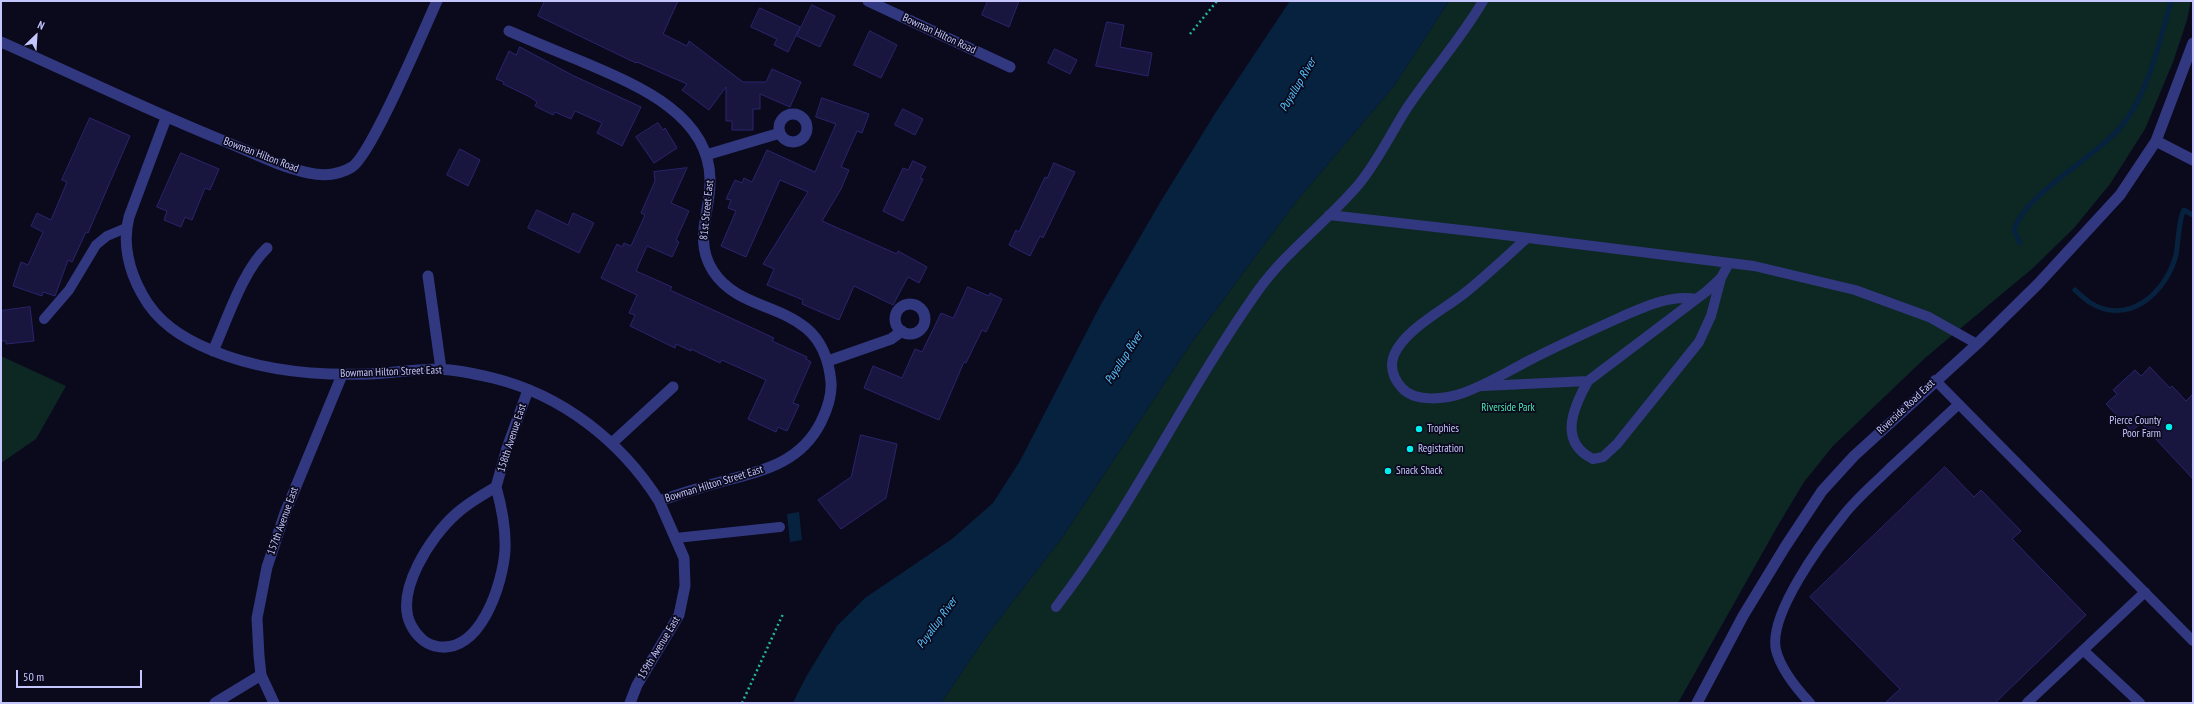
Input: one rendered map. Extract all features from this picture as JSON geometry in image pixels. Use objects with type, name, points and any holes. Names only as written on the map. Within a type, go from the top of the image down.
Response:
[{"type":"street","name":"Bowman Hilton Road","points":[[1,42],[92,82],[166,118],[279,164],[308,173],[327,175],[353,166],[362,157],[375,135],[437,1]]},
{"type":"street","name":"Bowman Hilton Road","points":[[868,1],[1010,67]]},
{"type":"street","name":"81st Street East","points":[[509,31],[648,92],[680,116],[697,136],[706,155],[710,171],[710,185],[703,230],[703,243],[712,269],[729,289],[766,308],[791,318],[807,329],[820,346],[828,361]]},
{"type":"street","name":"Riverside Road East","points":[[1697,703],[1742,616],[1822,491],[1854,456],[1935,380],[1977,344],[2094,224],[2120,195],[2156,141],[2193,43]]},
{"type":"street","name":"Bowman Hilton Street East","points":[[166,118],[126,228],[127,252],[132,273],[147,304],[160,319],[177,333],[213,351],[240,362],[264,367],[317,374],[342,375],[441,369],[495,378],[528,390],[580,418],[612,443],[633,464],[659,501],[711,484],[750,475],[783,462],[797,452],[812,436],[827,411],[831,389],[828,361]]},
{"type":"street","points":[[706,155],[780,133]]},
{"type":"street","points":[[2156,141],[2193,160]]},
{"type":"street","points":[[213,351],[250,269],[258,256],[267,248]]},
{"type":"street","points":[[428,276],[441,369]]},
{"type":"street","points":[[828,361],[891,339],[902,331]]},
{"type":"street","name":"157th Avenue East","points":[[261,675],[257,618],[267,567],[284,513],[342,375]]},
{"type":"street","points":[[612,443],[673,387]]},
{"type":"street","name":"158th Avenue East","points":[[496,487],[469,504],[440,531],[428,548],[413,578],[406,608],[408,620],[414,632],[423,640],[435,646],[447,647],[458,645],[467,639],[481,622],[494,599],[502,572],[505,549],[502,510],[496,487],[507,448],[528,390]]},
{"type":"street","name":"159th Avenue East","points":[[630,703],[637,685],[679,616],[685,586],[684,558],[659,501]]},
{"type":"street","points":[[215,703],[261,675],[274,703]]},
{"type":"lane","points":[[1056,607],[1095,555],[1215,354],[1258,290],[1286,255],[1312,234],[1360,183],[1408,107],[1483,1]]},
{"type":"lane","points":[[1329,215],[1754,266],[1855,290],[1929,318],[1977,344]]},
{"type":"lane","points":[[44,319],[69,290],[96,245],[107,236],[126,228]]},
{"type":"lane","points":[[1527,238],[1466,292],[1407,338],[1394,356],[1392,369],[1394,379],[1405,391],[1417,396],[1438,398],[1461,394],[1481,386],[1568,340],[1639,309],[1671,299],[1687,297],[1696,299]]},
{"type":"lane","points":[[1721,278],[1696,299],[1588,381],[1574,411],[1572,422],[1572,437],[1579,451],[1593,459],[1603,457],[1611,451],[1699,342],[1711,316],[1721,278],[1728,263]]},
{"type":"lane","points":[[1935,380],[2193,641]]},
{"type":"lane","points":[[1481,386],[1588,381]]},
{"type":"lane","points":[[1810,703],[1782,666],[1776,649],[1777,631],[1790,594],[1842,516],[1866,491],[1958,404]]},
{"type":"lane","points":[[676,538],[780,527]]},
{"type":"lane","points":[[2027,703],[2144,592]]},
{"type":"lane","points":[[2083,650],[2140,703]]},
{"type":"path","points":[[1190,34],[1217,1]]},
{"type":"path","points":[[742,703],[783,614]]},
{"type":"green space","name":"Riverside Park","points":[[1449,1],[2191,1],[2187,20],[2173,62],[2145,129],[2110,184],[2074,228],[2033,268],[1925,358],[1833,446],[1804,482],[1678,703],[941,703],[987,635],[1061,539],[1192,342],[1295,203],[1394,86]]},
{"type":"green space","points":[[1,356],[66,386],[36,439],[1,463]]},
{"type":"water","name":"Puyallup River","points":[[1290,1],[1449,1],[1394,86],[1295,203],[1192,342],[1061,539],[987,635],[941,703],[793,703],[806,677],[837,626],[865,598],[952,539],[993,503],[1020,461],[1100,306],[1161,201],[1216,112]]},
{"type":"water","points":[[799,512],[802,540],[790,542],[787,514]]},
{"type":"building","points":[[545,1],[678,1],[663,34],[687,46],[689,41],[743,82],[766,82],[772,69],[801,82],[790,107],[760,94],[760,109],[753,109],[753,130],[732,130],[732,121],[726,121],[726,87],[709,110],[682,90],[687,84],[637,62],[636,63],[538,16]]},
{"type":"building","points":[[988,1],[1019,1],[1009,27],[982,15]]},
{"type":"building","points":[[812,5],[835,16],[820,47],[797,36]]},
{"type":"building","points":[[760,8],[800,27],[788,52],[774,45],[777,39],[751,27]]},
{"type":"building","points":[[1107,22],[1124,25],[1120,47],[1152,53],[1148,76],[1096,66]]},
{"type":"building","points":[[870,31],[897,45],[881,78],[854,65]]},
{"type":"building","points":[[520,47],[572,75],[641,107],[622,146],[597,133],[602,123],[575,111],[571,119],[555,112],[553,115],[535,106],[537,102],[530,97],[496,79],[509,51],[516,55]]},
{"type":"building","points":[[1055,49],[1077,60],[1070,74],[1048,63]]},
{"type":"building","points":[[822,98],[869,114],[862,133],[857,131],[841,167],[849,170],[841,189],[822,221],[897,254],[898,251],[927,267],[919,283],[908,277],[893,305],[854,286],[839,320],[802,304],[803,300],[767,285],[774,269],[763,264],[808,192],[780,180],[746,257],[721,246],[736,211],[728,208],[731,200],[726,199],[735,180],[742,183],[744,178],[752,182],[767,150],[815,172],[836,124],[816,117]]},
{"type":"building","points":[[903,109],[923,119],[915,135],[895,125]]},
{"type":"building","points":[[90,118],[130,136],[88,233],[86,232],[72,262],[68,260],[55,296],[43,292],[42,296],[13,286],[21,262],[28,265],[43,232],[31,226],[37,213],[51,220],[67,182],[62,180]]},
{"type":"building","points":[[658,123],[663,130],[665,128],[677,148],[654,163],[636,137]]},
{"type":"building","points":[[460,149],[480,160],[468,186],[447,175]]},
{"type":"building","points":[[181,153],[219,169],[210,190],[205,188],[192,220],[185,217],[181,227],[164,220],[167,211],[157,207]]},
{"type":"building","points":[[913,161],[926,167],[920,178],[923,179],[903,221],[883,211],[903,168],[908,170]]},
{"type":"building","points":[[1054,163],[1075,172],[1043,238],[1040,236],[1030,256],[1009,245],[1016,230],[1019,232],[1045,177],[1047,178]]},
{"type":"building","points":[[687,168],[671,203],[689,211],[676,240],[679,242],[672,257],[647,246],[636,271],[672,287],[670,290],[774,338],[772,341],[807,357],[806,359],[811,362],[793,403],[799,405],[787,431],[778,427],[776,432],[748,419],[766,380],[722,360],[720,363],[691,349],[691,351],[676,344],[675,348],[630,326],[635,315],[629,313],[637,295],[601,278],[617,244],[622,247],[624,243],[631,246],[645,215],[641,213],[655,181],[654,172]]},
{"type":"building","points":[[537,210],[568,225],[573,213],[594,223],[579,253],[528,228]]},
{"type":"building","points":[[968,287],[989,296],[990,293],[1002,299],[986,332],[982,330],[966,363],[964,362],[939,420],[864,388],[873,366],[902,378],[915,349],[922,352],[941,313],[953,318]]},
{"type":"building","points":[[30,307],[34,341],[6,344],[6,341],[1,341],[1,311]]},
{"type":"building","name":"Pierce County Poor Farm","points":[[2150,367],[2170,388],[2172,386],[2186,401],[2193,394],[2193,479],[2141,423],[2132,431],[2106,404],[2117,394],[2113,390],[2135,370],[2141,376]]},
{"type":"building","points":[[861,435],[897,444],[886,498],[841,529],[818,500],[851,477]]},
{"type":"building","points":[[1945,467],[1974,497],[1981,490],[2021,531],[2012,539],[2086,615],[1995,703],[1885,703],[1900,689],[1810,597]]},
{"type":"waterway","points":[[2020,243],[2014,230],[2021,216],[2031,203],[2045,190],[2106,142],[2128,117],[2145,86],[2157,51],[2171,1]]},
{"type":"waterway","points":[[2075,290],[2089,302],[2104,309],[2118,311],[2131,308],[2143,302],[2164,282],[2171,269],[2176,255],[2182,213],[2184,210],[2193,215]]},
{"type":"place","name":"Pierce County Poor Farm","points":[[2169,427]]},
{"type":"place","name":"Trophies","points":[[1419,429]]},
{"type":"place","name":"Registration","points":[[1410,449]]},
{"type":"place","name":"Snack Shack","points":[[1388,471]]}]
